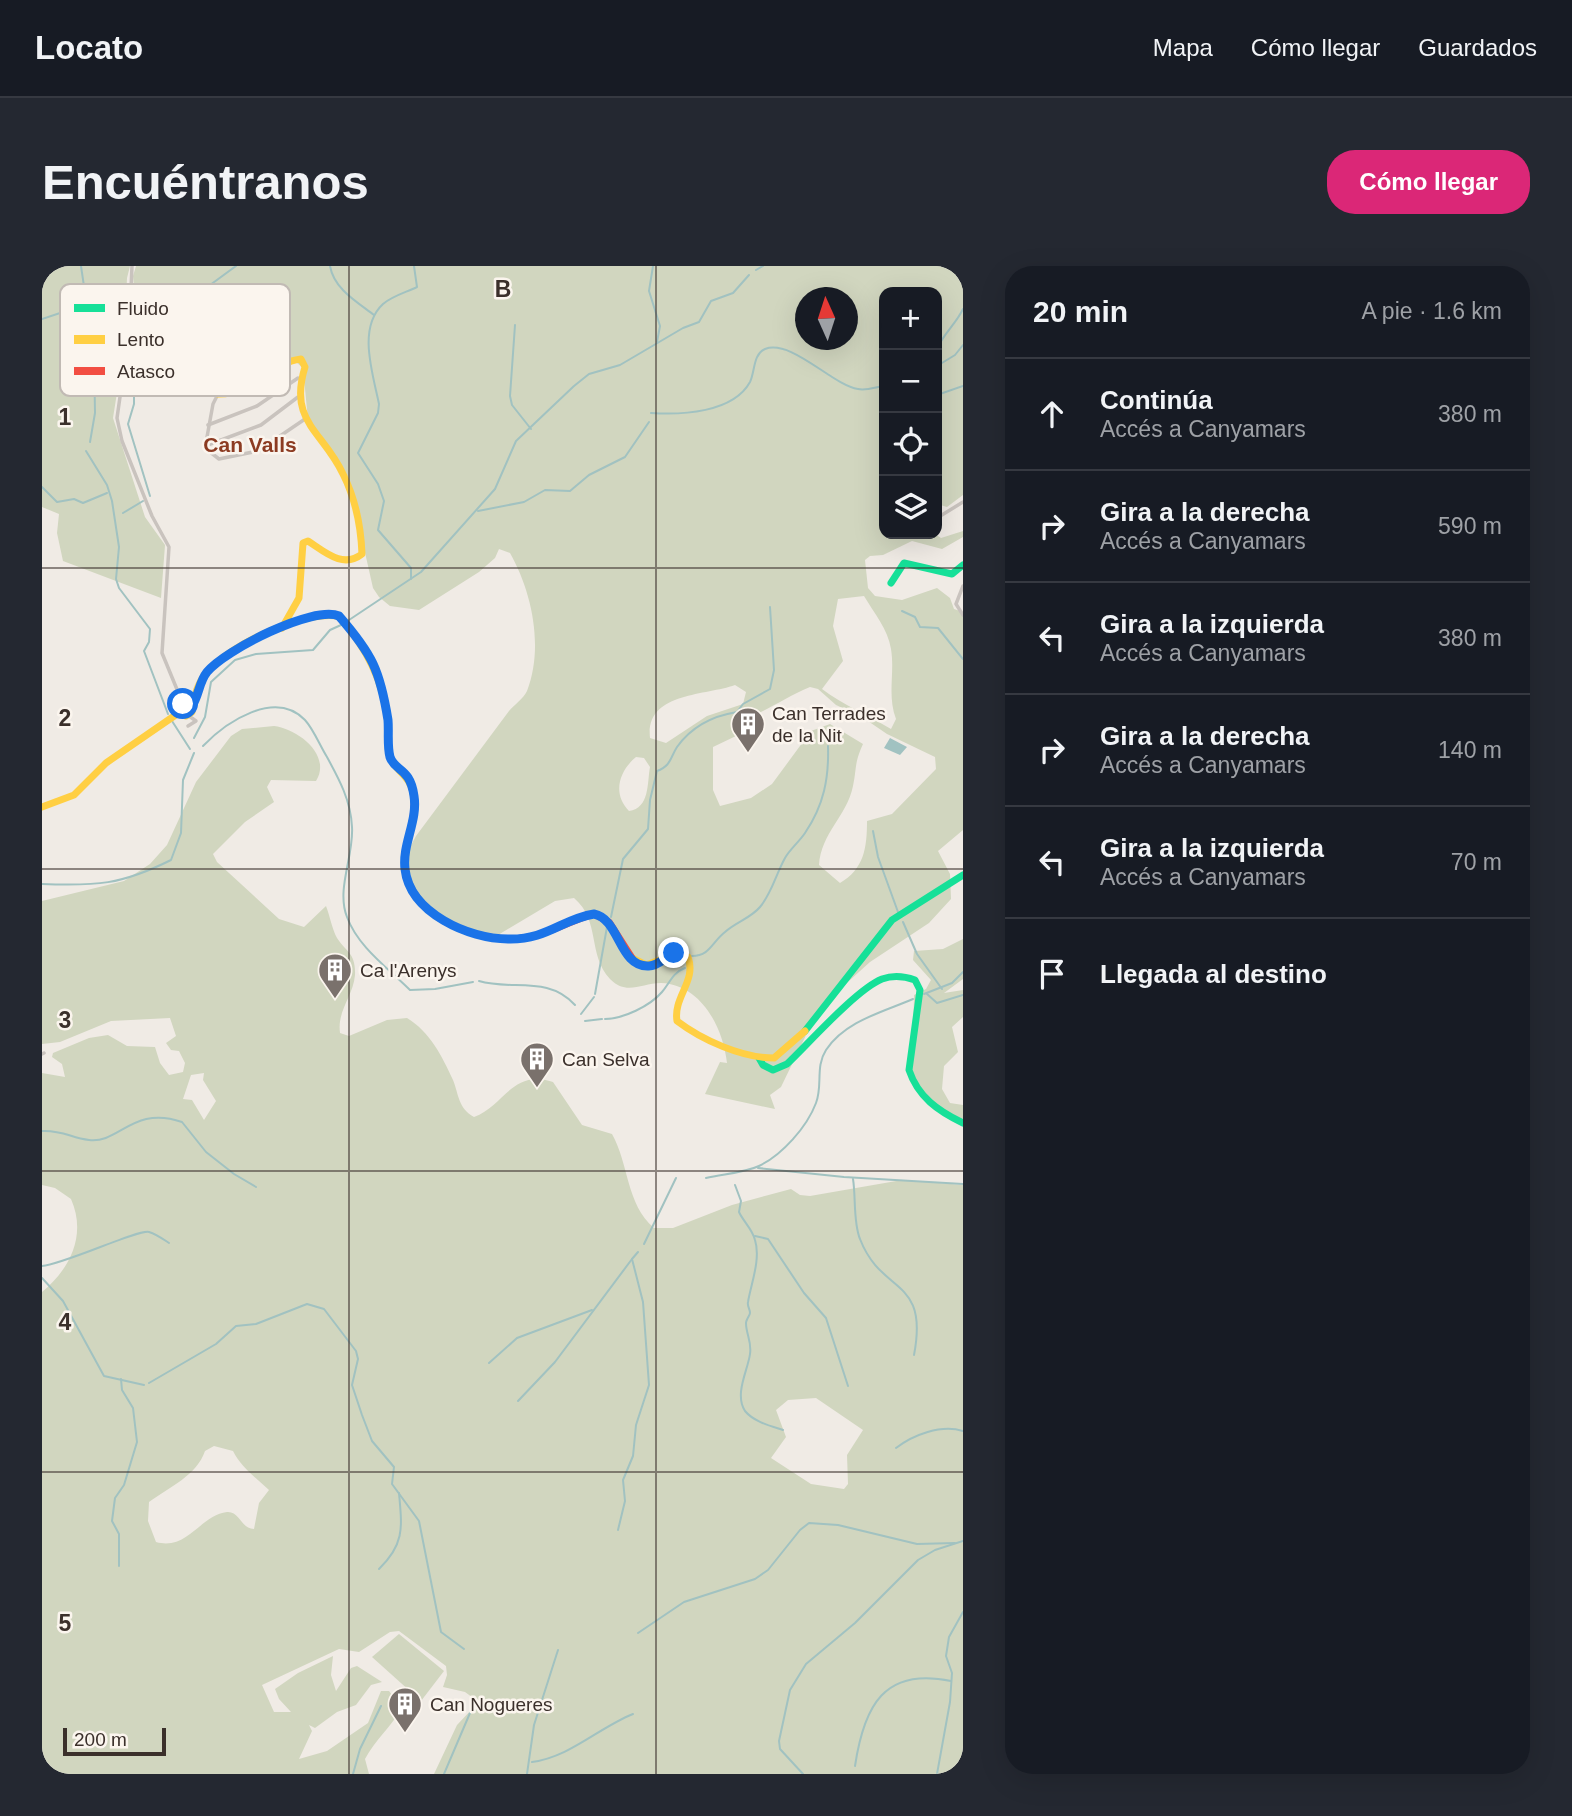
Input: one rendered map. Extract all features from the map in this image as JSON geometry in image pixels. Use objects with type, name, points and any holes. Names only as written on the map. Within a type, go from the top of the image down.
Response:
[{"type":"street","points":[[131,284],[132,266]]},
{"type":"street","points":[[290,363],[298,358],[304,362],[305,367],[298,378],[290,383]]},
{"type":"street","points":[[282,628],[299,598],[300,547],[303,542],[308,541],[344,561],[355,559],[362,554],[346,478],[305,419],[299,397],[298,378]]},
{"type":"street","points":[[120,396],[117,418],[122,441],[152,516],[169,547],[162,653],[189,716],[196,721],[188,726]]},
{"type":"street","points":[[217,396],[207,426],[205,446],[207,452],[219,459],[250,454],[305,419]]},
{"type":"street","points":[[207,426],[257,406],[272,396]]},
{"type":"street","points":[[205,446],[261,425],[299,397]]},
{"type":"street","points":[[942,515],[963,502]]},
{"type":"street","points":[[891,583],[904,563],[952,574],[962,569]]},
{"type":"street","points":[[963,586],[956,604],[963,615]]},
{"type":"street","points":[[42,807],[74,795],[106,763],[185,707],[198,696],[199,686],[214,665],[265,634],[332,612],[339,616],[373,658],[387,717],[389,753],[392,761],[409,776],[412,784],[416,815],[405,869],[408,884],[424,905],[441,919],[465,930],[506,940],[551,933],[589,915],[602,916],[613,927],[619,943],[642,965],[652,966],[674,953],[684,954],[689,960],[691,970],[675,1007],[680,1025],[759,1058],[768,1059],[779,1055],[810,1026],[892,920],[963,875]]},
{"type":"street","points":[[759,1058],[763,1065],[773,1069],[787,1064],[881,978],[907,976],[915,980],[920,990],[909,1070],[912,1082],[925,1100],[963,1123]]},
{"type":"green space","points":[[42,266],[130,266],[127,284],[60,284],[60,396],[116,396],[113,418],[145,517],[165,545],[161,598],[63,561],[57,533],[59,514],[42,507]]},
{"type":"green space","points":[[136,266],[963,266],[963,495],[947,507],[942,506],[942,287],[879,287],[879,539],[942,539],[963,531],[963,537],[942,549],[912,541],[883,555],[870,556],[865,560],[868,588],[875,596],[902,600],[937,588],[950,598],[954,609],[963,612],[963,830],[938,851],[950,874],[951,899],[929,923],[870,962],[839,990],[808,1031],[781,1087],[770,1095],[775,1109],[705,1094],[720,1062],[727,1063],[721,1036],[708,1011],[688,991],[675,986],[661,983],[628,988],[610,979],[598,959],[588,917],[574,898],[555,901],[493,938],[475,934],[439,916],[424,904],[413,890],[408,874],[408,856],[416,836],[509,711],[527,691],[535,656],[530,602],[510,553],[499,549],[495,558],[479,572],[419,610],[390,606],[379,597],[373,588],[348,477],[308,420],[303,368],[290,359],[290,284],[134,284],[133,276]],"holes":[[[864,596],[887,635],[892,658],[892,701],[896,719],[891,729],[822,689],[843,661],[833,626],[838,599]],[[735,685],[746,692],[743,704],[707,716],[666,743],[650,738],[651,723],[657,712],[679,698]],[[810,687],[818,689],[836,705],[935,757],[936,769],[892,814],[867,821],[866,840],[859,864],[840,883],[819,865],[824,843],[850,797],[863,744],[830,724],[811,731],[772,784],[751,798],[720,806],[713,790],[713,747],[736,736],[743,720]],[[636,757],[644,758],[650,767],[648,787],[641,805],[629,811],[619,790],[625,769]]]},
{"type":"green space","points":[[274,726],[293,732],[316,753],[320,771],[316,781],[271,780],[267,787],[274,802],[245,822],[213,854],[217,862],[279,919],[304,927],[326,906],[335,934],[352,957],[355,968],[354,983],[341,1017],[340,1033],[349,1036],[387,1020],[407,1018],[435,1045],[462,1105],[474,1117],[518,1084],[539,1079],[553,1082],[582,1125],[612,1134],[633,1196],[654,1228],[673,1228],[732,1205],[791,1189],[800,1195],[810,1196],[902,1180],[963,1185],[963,1774],[434,1774],[457,1725],[473,1708],[476,1700],[465,1692],[443,1687],[447,1675],[446,1666],[399,1631],[390,1632],[359,1652],[339,1649],[262,1685],[274,1712],[291,1712],[279,1699],[275,1689],[298,1673],[333,1656],[331,1675],[336,1691],[351,1668],[357,1666],[382,1682],[371,1685],[356,1705],[337,1712],[315,1728],[309,1725],[312,1731],[299,1759],[327,1751],[368,1723],[381,1691],[389,1691],[402,1708],[365,1759],[369,1774],[42,1774],[42,1292],[68,1262],[76,1238],[77,1225],[71,1199],[55,1188],[42,1185],[42,1073],[65,1077],[62,1064],[52,1057],[53,1053],[89,1038],[108,1035],[127,1046],[155,1047],[160,1063],[169,1075],[183,1072],[185,1063],[179,1051],[171,1050],[166,1043],[176,1036],[170,1018],[111,1021],[60,1042],[42,1044],[42,901],[124,881],[150,864],[167,845],[196,782],[231,736],[242,729]],"holes":[[[204,1073],[203,1080],[216,1101],[204,1120],[192,1100],[183,1099],[191,1075]],[[816,1398],[863,1430],[847,1455],[848,1484],[844,1489],[811,1484],[771,1458],[786,1437],[776,1410],[788,1400]],[[214,1446],[233,1451],[244,1467],[269,1490],[259,1503],[254,1529],[246,1526],[235,1514],[227,1512],[209,1519],[177,1542],[156,1542],[148,1521],[149,1502],[189,1474],[205,1451]]]},
{"type":"green space","points":[[963,939],[963,979],[944,993],[963,990],[963,1017],[952,1027],[958,1052],[944,1066],[942,1089],[950,1103],[963,1105],[963,1126],[938,1111],[912,1085],[908,1058],[914,995],[926,989],[931,980],[913,960],[914,951],[943,949]]},
{"type":"green space","points":[[399,1634],[444,1671],[421,1701],[372,1657]]},
{"type":"water","points":[[890,738],[907,747],[900,755],[884,748]]},
{"type":"waterway","points":[[81,266],[84,284]]},
{"type":"waterway","points":[[211,284],[236,266]]},
{"type":"waterway","points":[[330,266],[341,288],[374,315]]},
{"type":"waterway","points":[[411,579],[411,568],[378,530],[384,501],[378,484],[358,453],[378,413],[379,404],[369,352],[371,326],[375,314],[383,304],[417,287],[414,266]]},
{"type":"waterway","points":[[653,266],[649,291],[660,326],[657,342]]},
{"type":"waterway","points":[[756,270],[763,266]]},
{"type":"waterway","points":[[349,620],[421,572],[495,489],[516,441],[574,386],[589,374],[620,365],[683,328],[699,322],[711,301],[733,293],[749,275]]},
{"type":"waterway","points":[[942,341],[963,309]]},
{"type":"waterway","points":[[42,319],[60,313]]},
{"type":"waterway","points":[[515,325],[510,396],[512,405],[531,429]]},
{"type":"waterway","points":[[942,363],[955,355],[963,345]]},
{"type":"waterway","points":[[651,413],[705,410],[732,400],[750,382],[756,359],[765,349],[787,350],[848,386],[864,390],[879,387]]},
{"type":"waterway","points":[[942,393],[963,386]]},
{"type":"waterway","points":[[90,442],[95,396]]},
{"type":"waterway","points":[[134,396],[128,424],[150,496]]},
{"type":"waterway","points":[[478,511],[524,502],[545,490],[570,491],[589,475],[625,457],[649,422]]},
{"type":"waterway","points":[[86,451],[107,485],[112,501],[119,547],[116,579],[119,588],[150,629],[149,642],[144,651],[168,714]]},
{"type":"waterway","points":[[42,487],[57,502],[74,499],[83,503],[107,493]]},
{"type":"waterway","points":[[123,513],[143,501]]},
{"type":"waterway","points":[[611,917],[623,859],[648,829],[650,800],[657,771],[668,764],[677,747],[696,728],[711,719],[737,712],[743,704],[770,689],[774,670],[770,607]]},
{"type":"waterway","points":[[902,611],[915,617],[920,627],[938,628],[963,659]]},
{"type":"waterway","points":[[194,738],[205,717],[211,682],[235,660],[256,654],[313,650],[330,630],[341,625]]},
{"type":"waterway","points":[[203,746],[237,719],[266,708],[293,711],[305,720],[336,774],[349,808],[352,838],[343,895],[347,917],[358,938],[374,957],[410,990],[435,989],[473,982]]},
{"type":"waterway","points":[[172,721],[190,749]]},
{"type":"waterway","points":[[692,956],[703,954],[725,932],[752,914],[764,902],[785,858],[805,833],[817,812],[828,769],[828,746]]},
{"type":"waterway","points":[[42,884],[108,882],[137,875],[171,860],[181,833],[183,780],[194,753]]},
{"type":"waterway","points":[[873,831],[878,857],[898,912]]},
{"type":"waterway","points":[[903,922],[917,954],[942,989]]},
{"type":"waterway","points":[[595,994],[607,927]]},
{"type":"waterway","points":[[605,1019],[620,1017],[643,1007],[665,989],[674,975],[685,968]]},
{"type":"waterway","points":[[924,994],[952,983],[963,972]]},
{"type":"waterway","points":[[479,981],[541,987],[553,990],[575,1005]]},
{"type":"waterway","points":[[927,994],[937,1003],[963,995]]},
{"type":"waterway","points":[[581,1014],[594,997]]},
{"type":"waterway","points":[[706,1178],[753,1168],[785,1148],[812,1112],[818,1096],[823,1056],[834,1040],[865,1018],[913,999]]},
{"type":"waterway","points":[[585,1021],[602,1019]]},
{"type":"waterway","points":[[42,1131],[100,1140],[151,1118],[182,1122],[206,1152],[256,1187]]},
{"type":"waterway","points":[[758,1168],[844,1177],[963,1184]]},
{"type":"waterway","points":[[644,1244],[676,1178]]},
{"type":"waterway","points":[[853,1179],[856,1225],[860,1239],[869,1257],[901,1289],[915,1312],[917,1330],[914,1355]]},
{"type":"waterway","points":[[735,1185],[741,1201],[739,1212],[754,1236],[757,1247],[748,1303],[750,1313],[746,1323],[750,1350],[741,1390],[742,1404],[753,1418],[783,1430]]},
{"type":"waterway","points":[[42,1266],[142,1233],[152,1233],[169,1243]]},
{"type":"waterway","points":[[755,1236],[768,1239],[804,1293],[826,1318],[848,1386]]},
{"type":"waterway","points":[[618,1530],[625,1501],[623,1480],[633,1456],[636,1425],[649,1385],[643,1302],[632,1259],[638,1252]]},
{"type":"waterway","points":[[518,1401],[555,1362],[632,1259]]},
{"type":"waterway","points":[[42,1278],[63,1301],[104,1376],[144,1385]]},
{"type":"waterway","points":[[149,1383],[216,1344],[236,1326],[256,1324],[307,1304],[324,1309],[356,1351],[358,1359],[352,1385],[362,1415],[372,1441],[394,1467],[392,1484],[419,1521],[441,1632],[464,1649]]},
{"type":"waterway","points":[[489,1363],[517,1338],[592,1310]]},
{"type":"waterway","points":[[119,1566],[119,1534],[112,1521],[115,1498],[124,1485],[137,1442],[133,1408],[122,1390],[121,1379]]},
{"type":"waterway","points":[[896,1448],[928,1432],[946,1429],[963,1431]]},
{"type":"waterway","points":[[379,1569],[398,1543],[401,1525],[399,1493]]},
{"type":"waterway","points":[[638,1633],[684,1602],[755,1579],[768,1570],[800,1530],[809,1523],[838,1525],[917,1544],[955,1543]]},
{"type":"waterway","points":[[803,1774],[780,1749],[779,1741],[790,1690],[806,1664],[855,1623],[918,1560],[935,1550],[963,1541]]},
{"type":"waterway","points":[[937,1774],[950,1702],[952,1673],[946,1656],[949,1637],[963,1612]]},
{"type":"waterway","points":[[527,1774],[534,1725],[558,1650]]},
{"type":"waterway","points":[[855,1766],[864,1725],[881,1696],[894,1686],[909,1680],[928,1678],[951,1681]]},
{"type":"waterway","points":[[353,1774],[360,1749],[381,1706]]},
{"type":"waterway","points":[[444,1774],[470,1713]]},
{"type":"waterway","points":[[532,1762],[559,1754],[633,1714]]},
{"type":"traffic: fast","points":[[891,583],[904,563],[952,574],[963,565]]},
{"type":"traffic: fast","points":[[805,1031],[892,920],[963,875]]},
{"type":"traffic: fast","points":[[759,1058],[763,1065],[773,1070],[787,1064],[847,1005],[872,985],[882,979],[898,976],[915,980],[920,990],[909,1070],[918,1088],[930,1102],[963,1123]]},
{"type":"traffic: slow","points":[[282,628],[299,598],[303,543],[308,541],[341,559],[348,560],[362,554],[359,524],[347,483],[335,459],[304,414],[301,386],[305,367],[301,359],[290,362]]},
{"type":"traffic: slow","points":[[192,706],[183,704],[182,714],[186,716],[192,712],[196,690],[207,672],[233,651],[287,624],[323,616],[339,616],[372,665],[386,706],[389,754],[410,784],[414,800]]},
{"type":"traffic: slow","points":[[42,807],[74,795],[106,763],[180,712]]},
{"type":"traffic: slow","points":[[632,958],[646,965],[676,954],[688,957],[690,974],[678,1004],[677,1021],[723,1047],[749,1055],[774,1058],[805,1031]]},
{"type":"traffic: jam","points":[[414,800],[405,852],[405,869],[411,887],[421,902],[434,914],[468,932],[506,939],[541,934],[594,914],[609,922],[632,958]]},
{"type":"place","name":"Can Terrades de la Nit","points":[[748,754]]},
{"type":"place","name":"Ca l'Arenys","points":[[335,1000]]},
{"type":"place","name":"Can Selva","points":[[537,1089]]},
{"type":"place","name":"Can Nogueres","points":[[405,1734]]},
{"type":"district","name":"Can Valls","points":[[250,445]]},
{"type":"route","points":[[183,704],[192,706],[206,673],[250,642],[265,634],[332,612],[339,616],[373,658],[387,717],[389,753],[392,761],[409,776],[415,798],[416,815],[405,858],[405,869],[408,884],[424,905],[441,919],[465,930],[506,940],[551,933],[594,914],[610,922],[619,943],[642,965],[652,966],[674,953]]}]
